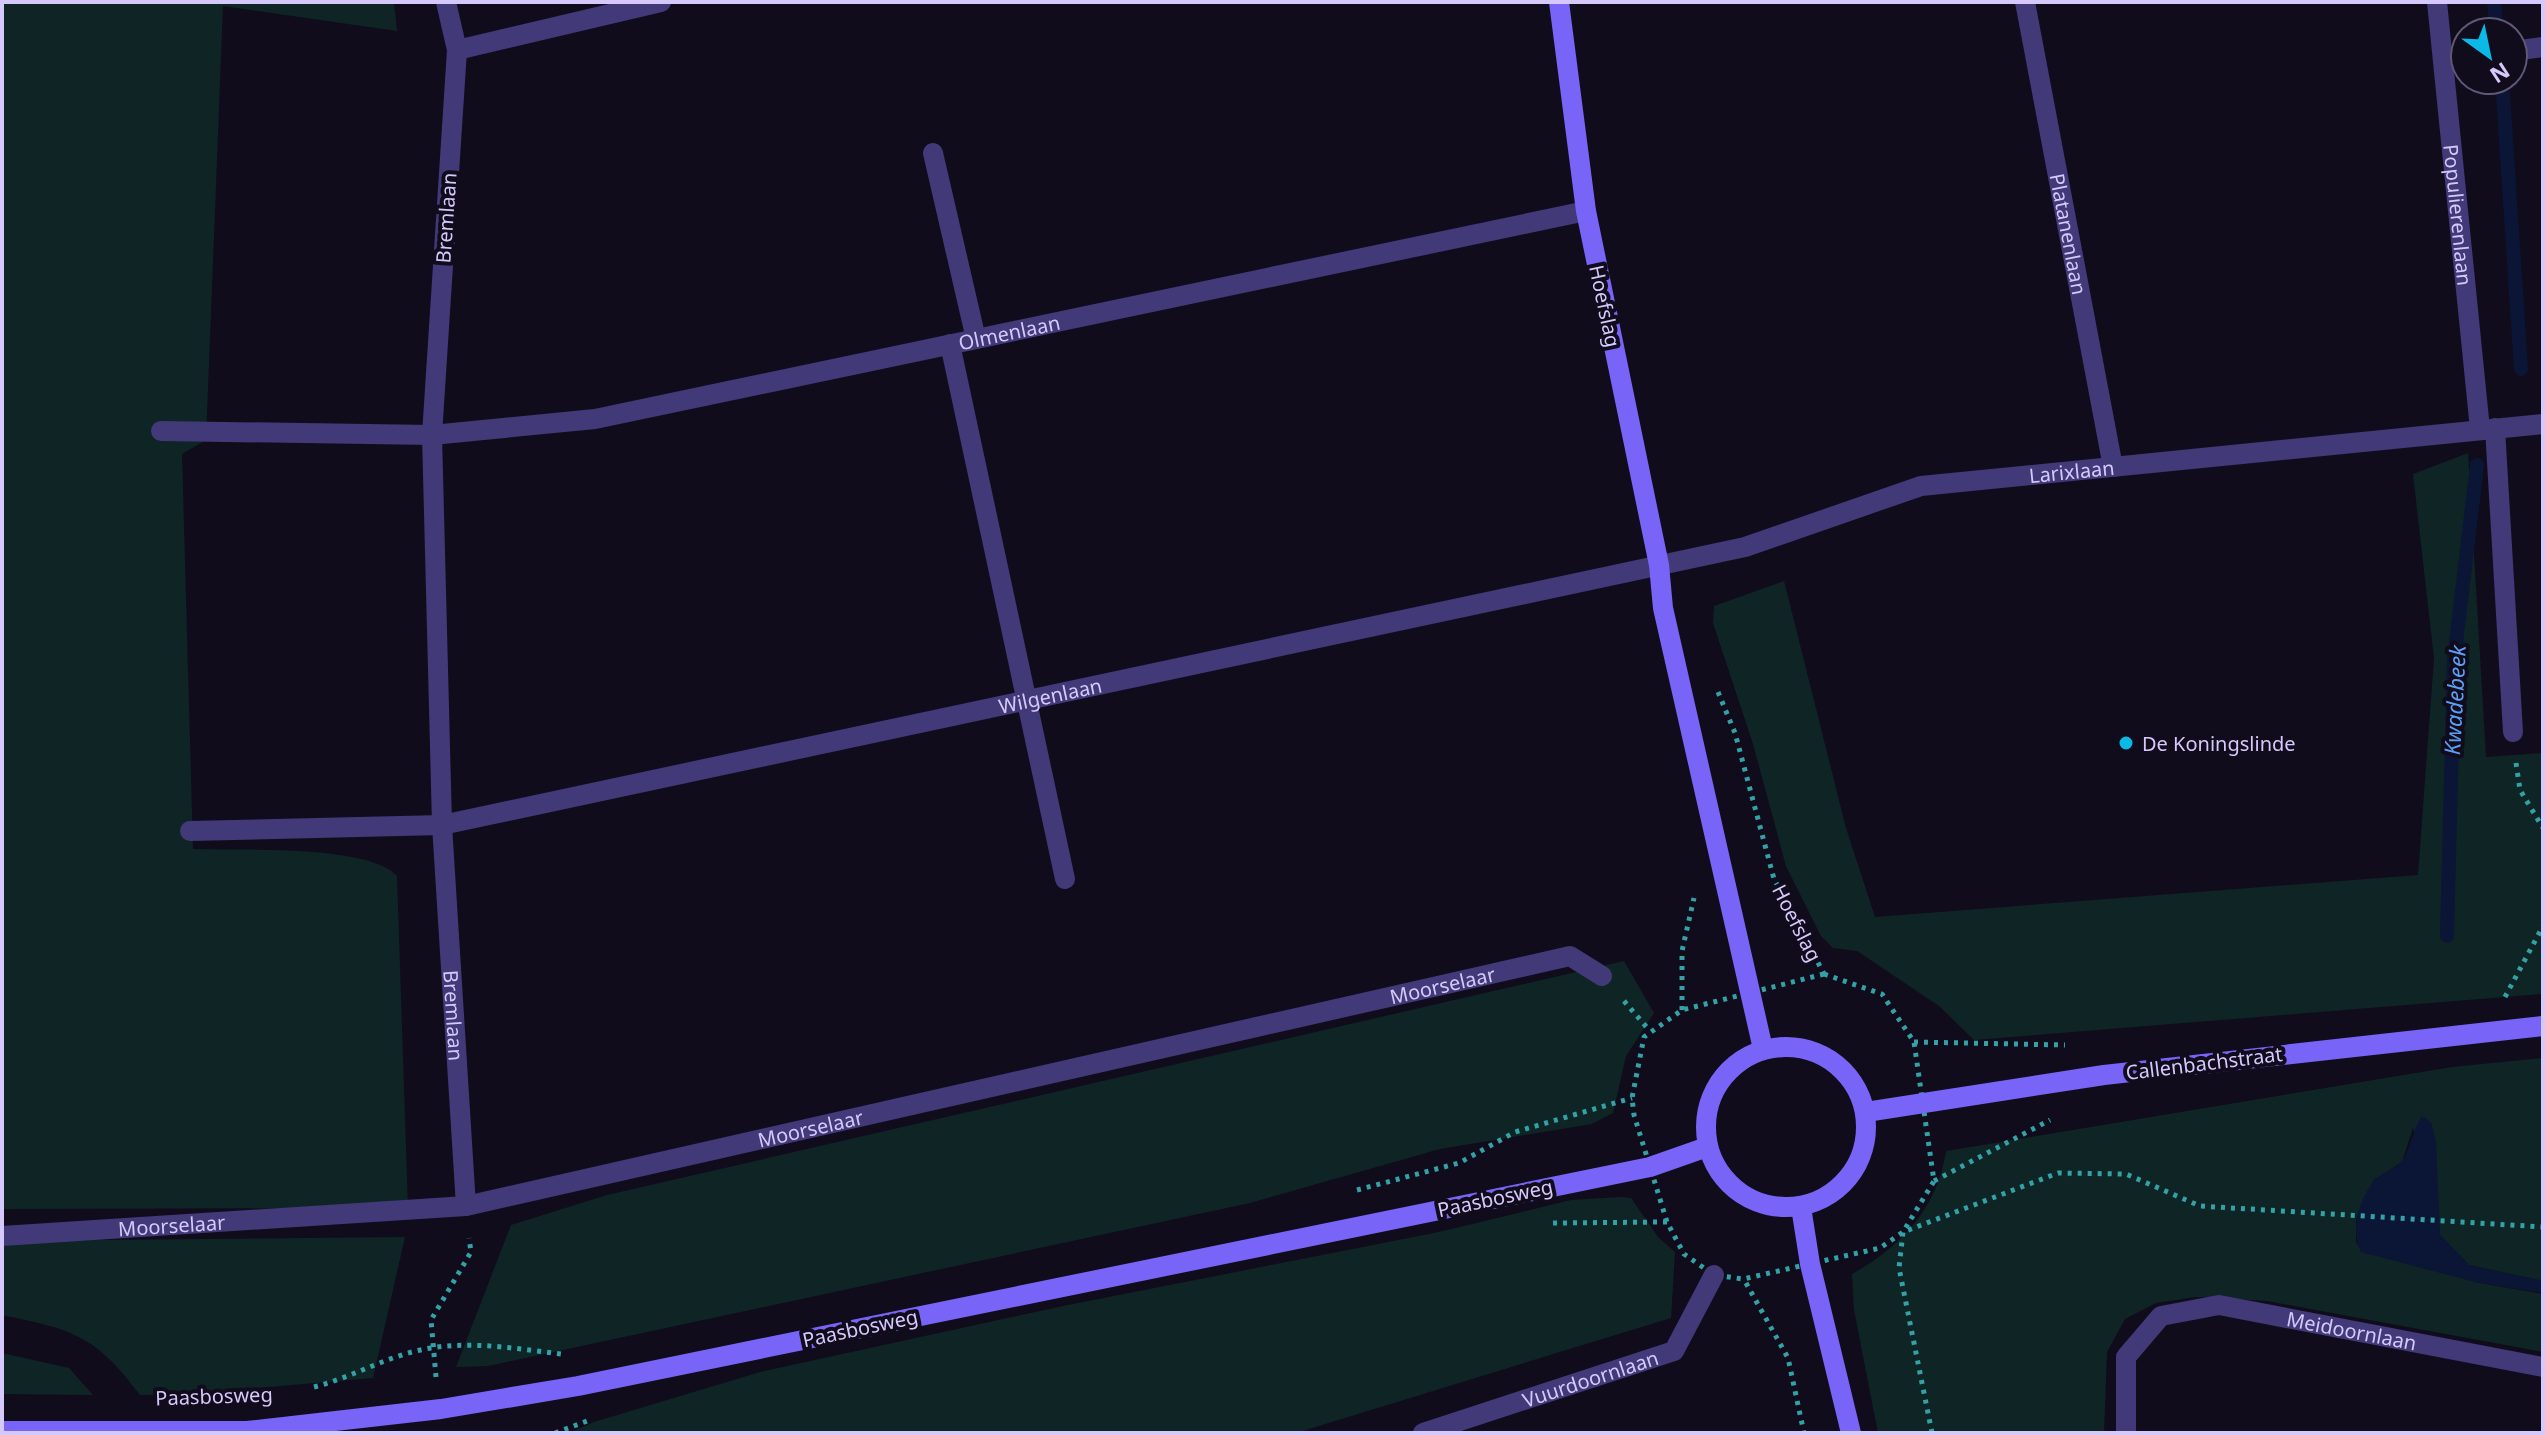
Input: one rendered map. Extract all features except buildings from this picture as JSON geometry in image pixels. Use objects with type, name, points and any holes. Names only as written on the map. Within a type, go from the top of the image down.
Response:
[{"type":"street","name":"Bremlaan","points":[[446,2],[457,50],[432,435],[442,825],[466,1206]]},
{"type":"street","points":[[457,50],[661,2]]},
{"type":"street","name":"Hoefslag","points":[[1559,2],[1586,211],[1659,565],[1663,608],[1763,1049]]},
{"type":"street","name":"Platanenlaan","points":[[2025,2],[2113,467]]},
{"type":"street","name":"Populierenlaan","points":[[2437,2],[2488,428]]},
{"type":"street","points":[[2443,60],[2449,59]]},
{"type":"street","points":[[933,153],[976,339]]},
{"type":"street","name":"Olmenlaan","points":[[432,435],[595,419],[1586,211]]},
{"type":"street","points":[[950,344],[1024,701],[1065,879]]},
{"type":"street","name":"Larixlaan","points":[[1659,565],[1745,547],[1921,486],[2543,424]]},
{"type":"street","points":[[2488,428],[2513,732]]},
{"type":"street","points":[[161,431],[432,435]]},
{"type":"street","name":"Wilgenlaan","points":[[442,825],[1659,565]]},
{"type":"street","points":[[190,831],[442,825]]},
{"type":"street","name":"Moorselaar","points":[[2,1236],[466,1206],[1570,956],[1602,976]]},
{"type":"street","name":"Callenbachstraat","points":[[1866,1112],[2104,1075],[2543,1026]]},
{"type":"street","points":[[1790,1046],[1816,1051],[1840,1066],[1857,1087],[1866,1112],[1867,1137],[1860,1162],[1845,1183],[1825,1199],[1801,1207],[1770,1207],[1742,1196],[1720,1174],[1707,1147],[1706,1116],[1716,1087],[1736,1064],[1763,1049],[1790,1046]]},
{"type":"street","name":"Paasbosweg","points":[[2,1431],[247,1431],[441,1409],[578,1386],[1650,1167],[1707,1147]]},
{"type":"street","points":[[1801,1207],[1810,1264],[1851,1433]]},
{"type":"street","name":"Vuurdoornlaan","points":[[1423,1433],[1674,1351],[1714,1275]]},
{"type":"street","name":"Meidoornlaan","points":[[2126,1433],[2126,1357],[2161,1316],[2219,1305],[2543,1367]]},
{"type":"path","name":"Hoefslag","points":[[1715,687],[1735,733],[1774,879],[1824,974]]},
{"type":"path","points":[[2513,732],[2520,790],[2543,828]]},
{"type":"path","points":[[1682,1010],[1682,951],[1696,888]]},
{"type":"path","points":[[2505,997],[2543,926]]},
{"type":"path","points":[[1934,1181],[1914,1042],[1882,994],[1824,974],[1682,1010],[1644,1037],[1632,1098],[1650,1167],[1667,1222],[1684,1254],[1714,1275],[1743,1279],[1880,1248],[1903,1232],[2058,1173],[2126,1174],[2200,1206],[2464,1219],[2543,1227]]},
{"type":"path","name":"Paasbosweg","points":[[1352,1191],[1459,1163],[1515,1132],[1632,1098]]},
{"type":"path","points":[[1932,1433],[1899,1268],[1903,1232],[1934,1181],[2045,1121],[2060,1118]]},
{"type":"path","points":[[441,1409],[431,1348],[431,1320],[471,1252],[466,1206]]},
{"type":"path","points":[[1743,1279],[1788,1358],[1804,1433]]},
{"type":"path","points":[[304,1389],[431,1348],[492,1346],[577,1356]]},
{"type":"green space","points":[[2,2],[394,2],[397,31],[223,6],[206,440],[182,454],[193,849],[332,854],[382,866],[397,876],[408,1208],[2,1209]]},
{"type":"green space","points":[[2468,453],[2486,757],[2543,753],[2543,994],[1974,1040],[1939,1006],[1857,951],[1833,948],[1821,936],[1786,866],[1753,744],[1713,623],[1714,606],[1784,581],[1846,828],[1875,917],[2418,875],[2434,658],[2413,474]]},
{"type":"green space","points":[[1624,961],[1654,1013],[1626,1056],[1613,1113],[1592,1124],[1440,1149],[1250,1203],[488,1366],[456,1367],[511,1225],[607,1195]]},
{"type":"green space","points":[[2543,1058],[2543,1281],[2469,1265],[2440,1235],[2436,1198],[2413,1128],[2402,1162],[2374,1180],[2356,1220],[2356,1242],[2362,1252],[2480,1283],[2543,1294],[2543,1352],[2267,1301],[2196,1297],[2156,1303],[2125,1319],[2107,1352],[2104,1433],[1878,1433],[1854,1310],[1852,1274],[1886,1252],[1914,1224],[1935,1190],[1946,1151],[2452,1067]]},
{"type":"green space","points":[[1631,1198],[1658,1237],[1675,1252],[1671,1318],[1296,1433],[569,1433],[594,1422],[760,1372],[1063,1306],[1439,1232],[1571,1200]]},
{"type":"green space","points":[[405,1237],[373,1378],[189,1394],[140,1395],[110,1359],[81,1338],[48,1325],[2,1315],[2,1241]]},
{"type":"green space","points":[[2,1353],[69,1368],[93,1395],[2,1394]]},
{"type":"water","points":[[2422,1116],[2431,1122],[2436,1142],[2440,1235],[2469,1265],[2543,1281],[2543,1293],[2480,1283],[2361,1252],[2356,1225],[2369,1187],[2401,1162]]},
{"type":"waterway","name":"Kwadebeek","points":[[2494,2],[2495,16]]},
{"type":"waterway","name":"Kwadebeek","points":[[2503,96],[2521,369]]},
{"type":"waterway","name":"Kwadebeek","points":[[2447,936],[2454,660],[2477,465]]},
{"type":"place","name":"De Koningslinde","points":[[2126,743]]}]
